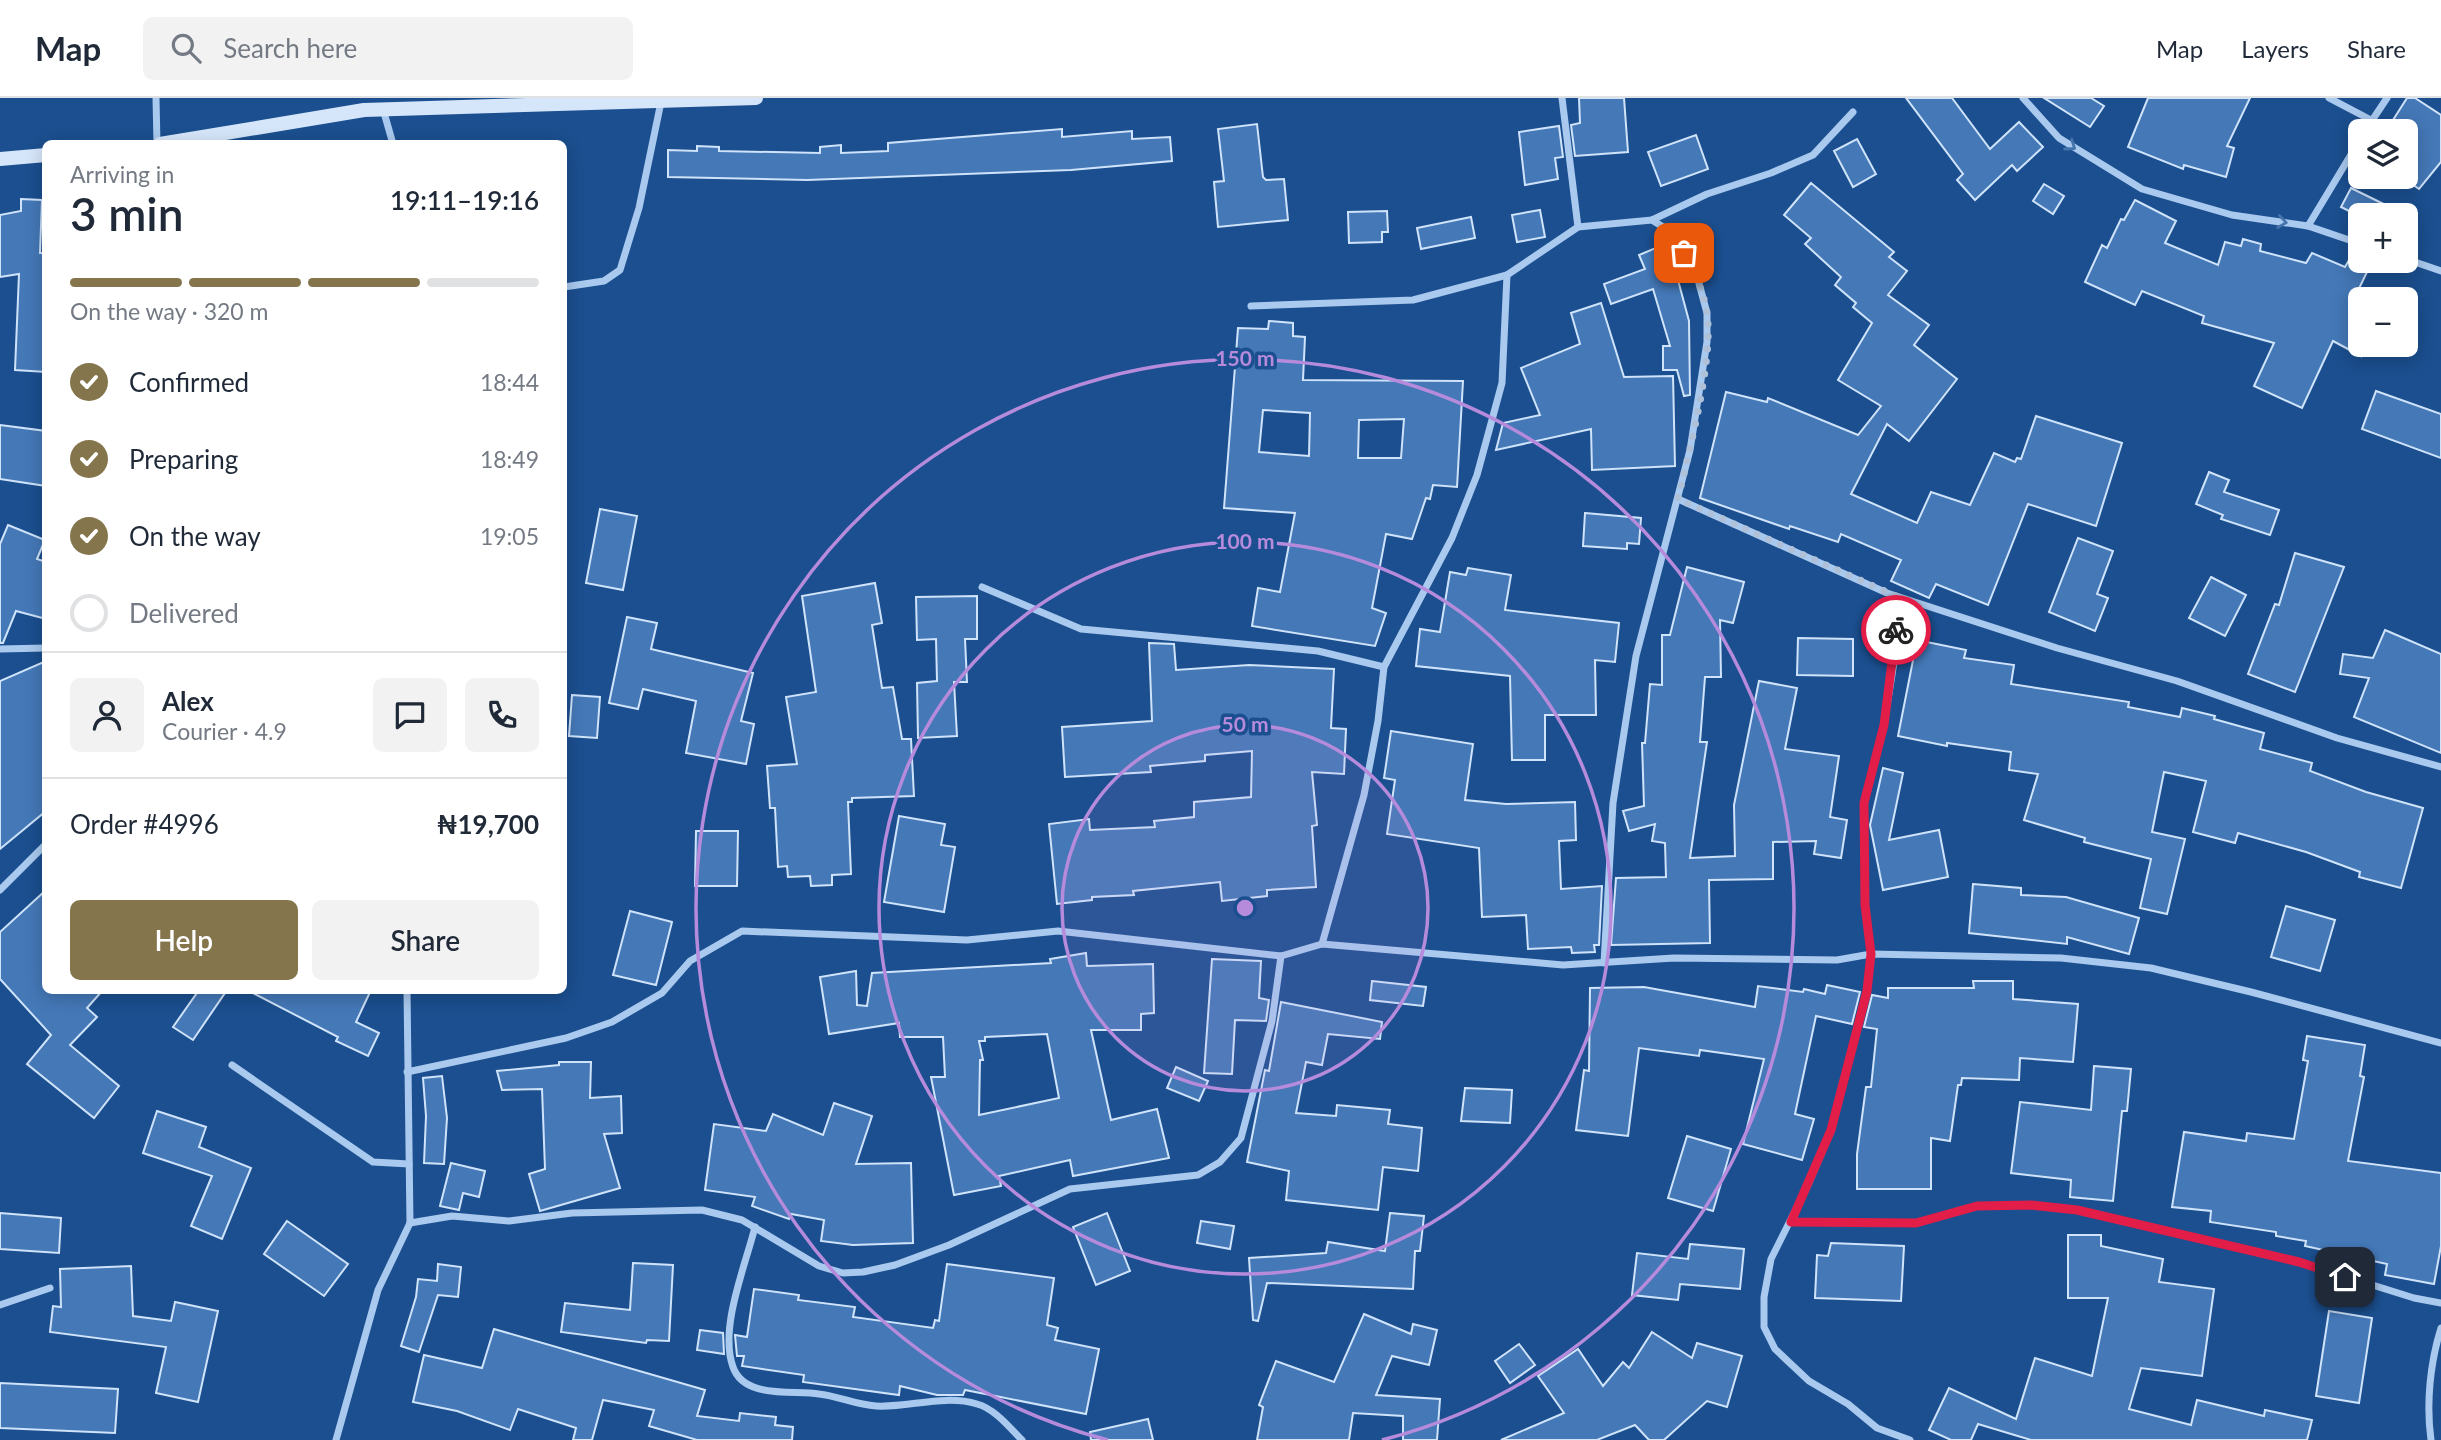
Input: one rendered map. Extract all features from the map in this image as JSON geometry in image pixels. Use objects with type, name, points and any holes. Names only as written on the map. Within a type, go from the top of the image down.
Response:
[{"type":"main road","points":[[181,140],[290,121],[383,109],[756,98]]},
{"type":"main road","points":[[0,159],[42,155]]},
{"type":"street","points":[[156,98],[158,140]]},
{"type":"street","points":[[1562,98],[1578,228]]},
{"type":"street","points":[[2023,98],[2059,138],[2141,189],[2232,215],[2308,226],[2348,240]]},
{"type":"street","points":[[2329,98],[2369,119]]},
{"type":"street","points":[[2372,119],[2386,98]]},
{"type":"street","points":[[567,287],[604,281],[620,270],[639,208],[661,102]]},
{"type":"street","points":[[383,109],[392,140]]},
{"type":"street","points":[[1251,306],[1413,300],[1507,275],[1578,228],[1651,220],[1707,194],[1771,173],[1813,155],[1853,112]]},
{"type":"street","points":[[2308,226],[2348,160]]},
{"type":"street","points":[[1604,963],[1613,803],[1636,656],[1678,499],[1702,380],[1707,313],[1697,276],[1684,253],[1663,227],[1651,220]]},
{"type":"street","points":[[2418,263],[2441,271]]},
{"type":"street","points":[[1322,944],[1364,795],[1378,721],[1384,667],[1452,538],[1477,475],[1502,383],[1507,275]]},
{"type":"street","points":[[1678,499],[1898,597],[2057,648],[2176,681],[2337,738],[2441,767]]},
{"type":"street","points":[[982,587],[1081,629],[1318,651],[1384,667]]},
{"type":"street","points":[[1898,597],[1894,662],[1884,725],[1864,803],[1865,905],[1871,954],[1852,1056],[1831,1130],[1791,1222],[1771,1259],[1764,1297],[1764,1327],[1775,1349],[1809,1381],[1848,1404],[1877,1428],[1910,1440]]},
{"type":"street","points":[[0,649],[42,648]]},
{"type":"street","points":[[0,890],[42,848]]},
{"type":"street","points":[[407,1072],[566,1038],[612,1022],[662,993],[690,961],[742,931],[967,940],[1058,932],[1281,956],[1322,944],[1563,965],[1674,958],[1837,960],[1871,954],[2061,958],[2151,968],[2441,1043]]},
{"type":"street","points":[[410,1223],[452,1216],[509,1221],[572,1213],[690,1210],[742,1220],[819,1266],[843,1273],[863,1272],[895,1265],[949,1245],[1070,1189],[1198,1175],[1220,1162],[1241,1138],[1272,1021],[1281,956]]},
{"type":"street","points":[[336,1440],[378,1290],[410,1223],[407,994]]},
{"type":"street","points":[[232,1065],[373,1162],[409,1164]]},
{"type":"street","points":[[1791,1222],[1916,1223],[1977,1206],[2031,1205],[2077,1210],[2299,1262],[2414,1298],[2441,1303]]},
{"type":"street","points":[[755,1227],[728,1329],[730,1353],[739,1379],[748,1386],[777,1392],[821,1394],[845,1402],[878,1407],[957,1401],[977,1404],[993,1413],[1022,1440]]},
{"type":"street","points":[[0,1305],[50,1288]]},
{"type":"street","points":[[2431,1440],[2430,1386],[2434,1349],[2441,1328]]},
{"type":"building","points":[[1579,98],[1624,98],[1628,152],[1575,156],[1571,125],[1580,123]]},
{"type":"building","points":[[1906,98],[1952,98],[1990,149],[2019,122],[2043,147],[2017,171],[2012,165],[1975,200],[1957,180],[1963,174]]},
{"type":"building","points":[[2044,98],[2091,98],[2104,106],[2090,127]]},
{"type":"building","points":[[2148,98],[2250,98],[2227,146],[2234,148],[2226,177],[2184,165],[2183,169],[2128,147]]},
{"type":"building","points":[[2407,98],[2415,98],[2441,115],[2441,162],[2419,189],[2418,119],[2394,119]]},
{"type":"building","points":[[1257,124],[1263,177],[1266,180],[1284,179],[1288,220],[1218,227],[1214,182],[1224,181],[1218,129]]},
{"type":"building","points":[[1559,126],[1563,157],[1555,158],[1558,179],[1525,185],[1519,132]]},
{"type":"building","points":[[1062,129],[1062,137],[1132,131],[1132,139],[1170,137],[1172,161],[1071,170],[807,180],[668,177],[668,150],[697,151],[697,146],[719,147],[719,151],[820,153],[820,147],[841,145],[841,153],[888,151],[888,143]]},
{"type":"building","points":[[1696,135],[1708,169],[1661,186],[1648,152]]},
{"type":"building","points":[[1857,139],[1876,174],[1853,187],[1834,151]]},
{"type":"building","points":[[1811,183],[1894,252],[1889,257],[1907,271],[1888,295],[1929,325],[1914,345],[1957,379],[1909,441],[1887,424],[1851,494],[1917,523],[1931,492],[1970,505],[1994,453],[2015,462],[2017,458],[2021,459],[2036,416],[2122,443],[2096,526],[2028,504],[1988,605],[1936,584],[1929,598],[1891,581],[1901,560],[1841,534],[1838,542],[1790,526],[1789,529],[1700,498],[1726,392],[1767,402],[1768,398],[1858,435],[1881,406],[1838,380],[1872,323],[1853,307],[1856,303],[1835,285],[1841,277],[1805,244],[1811,238],[1784,215]]},
{"type":"building","points":[[2044,184],[2064,196],[2053,214],[2033,201]]},
{"type":"building","points":[[2350,189],[2382,203],[2348,203],[2348,210],[2341,207]]},
{"type":"building","points":[[21,199],[42,200],[42,372],[15,370],[19,274],[0,277],[0,215],[21,211]]},
{"type":"building","points":[[2135,200],[2176,221],[2165,243],[2218,265],[2225,242],[2241,246],[2243,239],[2261,244],[2260,251],[2306,263],[2312,253],[2345,267],[2348,262],[2348,273],[2367,273],[2360,287],[2348,287],[2348,349],[2333,341],[2302,408],[2254,386],[2274,343],[2202,323],[2204,316],[2142,291],[2135,305],[2085,282],[2102,245],[2107,248],[2121,219],[2124,220]]},
{"type":"building","points":[[1540,210],[1545,237],[1517,242],[1512,215]]},
{"type":"building","points":[[1387,211],[1388,232],[1382,232],[1382,242],[1349,243],[1348,212]]},
{"type":"building","points":[[1471,217],[1475,238],[1421,249],[1417,228]]},
{"type":"building","points":[[1658,247],[1672,282],[1678,280],[1689,321],[1690,395],[1684,396],[1677,370],[1663,370],[1663,346],[1670,346],[1653,289],[1611,304],[1604,284],[1645,269],[1639,255]]},
{"type":"building","points":[[1601,303],[1624,377],[1673,376],[1675,466],[1592,470],[1591,429],[1496,450],[1503,423],[1540,415],[1521,368],[1580,344],[1571,313]]},
{"type":"building","points":[[1269,321],[1293,323],[1293,336],[1305,337],[1303,380],[1463,381],[1457,487],[1433,485],[1430,499],[1426,498],[1412,539],[1386,534],[1372,608],[1386,613],[1375,646],[1252,626],[1258,588],[1280,592],[1295,513],[1224,508],[1238,328],[1268,329]],"holes":[[[1263,410],[1310,413],[1309,456],[1259,452]],[[1404,419],[1401,458],[1358,458],[1359,420]]]},
{"type":"building","points":[[2376,391],[2441,414],[2441,458],[2362,429]]},
{"type":"building","points":[[0,425],[42,430],[42,485],[0,479]]},
{"type":"building","points":[[2209,472],[2229,480],[2224,492],[2279,510],[2270,535],[2221,519],[2223,515],[2196,504]]},
{"type":"building","points":[[600,509],[637,516],[623,590],[586,583]]},
{"type":"building","points":[[1585,513],[1641,518],[1639,544],[1627,543],[1627,549],[1583,546]]},
{"type":"building","points":[[8,525],[42,539],[37,559],[42,561],[42,618],[16,611],[3,643],[0,643],[0,544]]},
{"type":"building","points":[[2078,538],[2113,551],[2097,594],[2108,598],[2095,631],[2049,612]]},
{"type":"building","points":[[2295,553],[2344,567],[2295,692],[2248,674],[2275,604],[2279,605]]},
{"type":"building","points":[[1687,567],[1744,582],[1733,623],[1720,620],[1721,677],[1705,677],[1700,742],[1707,742],[1690,858],[1735,856],[1734,805],[1759,681],[1797,688],[1785,749],[1839,756],[1830,817],[1847,820],[1841,858],[1814,854],[1816,841],[1773,842],[1773,879],[1709,880],[1710,943],[1611,945],[1616,878],[1666,877],[1665,843],[1652,841],[1655,824],[1629,831],[1623,811],[1644,806],[1642,743],[1645,743],[1650,684],[1662,685],[1662,635],[1670,635]]},
{"type":"building","points":[[1468,568],[1511,575],[1505,610],[1619,623],[1615,662],[1595,660],[1596,715],[1545,715],[1545,760],[1512,760],[1510,676],[1416,666],[1420,629],[1440,632],[1450,572],[1466,575]]},
{"type":"building","points":[[2211,577],[2246,595],[2225,636],[2189,618]]},
{"type":"building","points":[[875,583],[882,623],[872,625],[882,688],[893,687],[902,739],[911,739],[914,796],[852,798],[852,802],[848,802],[851,874],[832,875],[832,885],[811,886],[810,876],[788,877],[787,866],[778,867],[775,808],[770,808],[767,766],[797,764],[786,697],[816,692],[802,596]]},
{"type":"building","points":[[977,596],[977,639],[965,639],[967,682],[954,682],[957,736],[918,738],[917,683],[937,681],[936,639],[917,640],[916,597]]},
{"type":"building","points":[[627,617],[657,623],[651,649],[753,673],[741,721],[754,724],[746,764],[686,753],[696,701],[643,689],[638,709],[609,703]]},
{"type":"building","points":[[2385,630],[2441,654],[2441,753],[2354,717],[2369,678],[2340,674],[2343,654],[2373,658]]},
{"type":"building","points":[[1798,638],[1853,639],[1853,676],[1797,675]]},
{"type":"building","points":[[1917,640],[1966,650],[1964,658],[2014,665],[2011,684],[2129,702],[2128,707],[2180,717],[2182,708],[2215,716],[2214,719],[2264,733],[2260,749],[2312,763],[2310,771],[2366,792],[2423,808],[2401,888],[2359,877],[2360,872],[2306,852],[2238,833],[2235,843],[2193,832],[2206,781],[2164,772],[2152,832],[2185,839],[2167,914],[2140,908],[2151,859],[2084,842],[2085,838],[2024,820],[2038,774],[2009,770],[2011,752],[1947,743],[1947,746],[1898,736]]},
{"type":"building","points":[[1149,643],[1174,644],[1176,670],[1249,665],[1334,669],[1331,728],[1346,729],[1344,774],[1312,772],[1317,825],[1312,826],[1316,887],[1267,890],[1267,896],[1222,901],[1220,882],[1133,891],[1134,895],[1092,897],[1092,900],[1057,904],[1049,824],[1089,819],[1090,830],[1155,827],[1154,821],[1194,817],[1194,802],[1251,797],[1252,751],[1205,755],[1205,761],[1150,766],[1151,772],[1065,777],[1062,727],[1152,721]]},
{"type":"building","points":[[42,663],[42,814],[0,849],[0,681]]},
{"type":"building","points":[[572,695],[600,697],[597,738],[569,736]]},
{"type":"building","points":[[1391,731],[1473,744],[1465,800],[1506,804],[1575,802],[1576,840],[1559,841],[1561,889],[1602,886],[1599,945],[1594,945],[1595,952],[1572,953],[1571,947],[1528,949],[1526,915],[1482,917],[1479,848],[1387,834],[1395,780],[1384,778]]},
{"type":"building","points":[[1883,768],[1903,773],[1889,840],[1939,830],[1948,877],[1883,890],[1870,825]]},
{"type":"building","points":[[899,816],[945,824],[941,845],[955,847],[944,912],[884,902]]},
{"type":"building","points":[[696,831],[738,831],[737,886],[695,886]]},
{"type":"building","points":[[1973,884],[2021,888],[2021,895],[2066,897],[2139,918],[2129,954],[2067,937],[2067,944],[1969,933]]},
{"type":"building","points":[[42,894],[42,994],[99,994],[87,1008],[97,1017],[70,1045],[119,1086],[94,1118],[27,1064],[51,1035],[0,979],[0,932]]},
{"type":"building","points":[[2286,906],[2335,920],[2320,971],[2271,957]]},
{"type":"building","points":[[630,911],[672,922],[656,985],[613,975]]},
{"type":"building","points":[[1086,953],[1087,966],[1153,964],[1154,1013],[1141,1014],[1141,1030],[1091,1030],[1111,1120],[1157,1109],[1169,1158],[1073,1176],[1070,1160],[999,1176],[1001,1186],[954,1195],[931,1077],[945,1077],[943,1037],[900,1037],[899,1023],[829,1034],[820,977],[856,971],[857,1005],[867,1006],[872,973],[1051,963],[1050,959]],"holes":[[[1047,1034],[1059,1098],[979,1115],[980,1060],[983,1060],[979,1041],[985,1041],[985,1037]]]},
{"type":"building","points":[[1212,959],[1261,961],[1259,998],[1269,1000],[1266,1021],[1235,1020],[1232,1074],[1204,1073]]},
{"type":"building","points":[[1372,981],[1426,987],[1423,1006],[1370,1000]]},
{"type":"building","points":[[1973,981],[2013,981],[2013,999],[2078,1004],[2073,1062],[2020,1058],[2019,1080],[1962,1078],[1961,1085],[1958,1085],[1950,1141],[1931,1138],[1931,1189],[1857,1189],[1857,1154],[1866,1087],[1871,1087],[1877,1029],[1864,1027],[1872,995],[1888,998],[1888,988],[1974,988]]},
{"type":"building","points":[[1827,985],[1860,992],[1852,1024],[1816,1016],[1795,1114],[1814,1119],[1802,1160],[1743,1144],[1764,1059],[1700,1050],[1699,1056],[1639,1048],[1628,1136],[1576,1130],[1584,1070],[1589,1071],[1590,988],[1644,987],[1755,1007],[1758,986],[1803,992],[1804,989],[1825,994]]},
{"type":"building","points":[[196,994],[224,994],[193,1040],[173,1027]]},
{"type":"building","points":[[255,994],[369,994],[356,1022],[379,1033],[368,1056],[336,1041],[338,1037]]},
{"type":"building","points":[[1281,1002],[1382,1022],[1380,1039],[1328,1034],[1322,1065],[1306,1062],[1296,1113],[1336,1116],[1337,1105],[1390,1110],[1388,1124],[1422,1128],[1418,1171],[1383,1167],[1378,1210],[1286,1200],[1289,1171],[1247,1162],[1265,1070],[1269,1071]]},
{"type":"building","points":[[2307,1036],[2365,1045],[2360,1076],[2364,1077],[2348,1161],[2441,1173],[2441,1246],[2434,1284],[2385,1275],[2387,1264],[2305,1246],[2306,1241],[2276,1236],[2276,1232],[2210,1222],[2211,1211],[2172,1207],[2184,1132],[2246,1141],[2247,1133],[2294,1139],[2308,1061],[2303,1060]]},
{"type":"building","points":[[559,1062],[591,1062],[590,1098],[621,1096],[622,1133],[604,1134],[620,1188],[540,1211],[529,1174],[545,1169],[542,1089],[502,1090],[497,1071],[559,1065]]},
{"type":"building","points":[[2094,1066],[2131,1069],[2127,1111],[2122,1111],[2113,1201],[2070,1197],[2071,1180],[2011,1173],[2020,1102],[2091,1110]]},
{"type":"building","points":[[1176,1067],[1208,1081],[1199,1101],[1167,1088]]},
{"type":"building","points":[[442,1076],[447,1118],[444,1164],[424,1163],[426,1116],[423,1078]]},
{"type":"building","points":[[1465,1088],[1512,1090],[1510,1123],[1461,1121]]},
{"type":"building","points":[[834,1103],[872,1116],[856,1164],[911,1163],[913,1243],[853,1245],[821,1241],[824,1220],[791,1214],[789,1219],[752,1206],[755,1197],[705,1190],[714,1124],[766,1131],[773,1114],[823,1135]]},
{"type":"building","points":[[157,1111],[206,1127],[199,1147],[251,1168],[222,1239],[191,1226],[212,1176],[143,1153]]},
{"type":"building","points":[[1687,1136],[1731,1149],[1713,1211],[1668,1198]]},
{"type":"building","points":[[451,1163],[485,1171],[479,1197],[463,1193],[459,1210],[440,1206]]},
{"type":"building","points":[[0,1213],[61,1218],[59,1253],[0,1249]]},
{"type":"building","points":[[1107,1213],[1130,1271],[1096,1285],[1073,1227]]},
{"type":"building","points":[[1390,1213],[1424,1216],[1420,1251],[1415,1251],[1413,1289],[1267,1283],[1258,1321],[1253,1320],[1249,1258],[1326,1253],[1328,1242],[1385,1251]]},
{"type":"building","points":[[287,1221],[348,1264],[324,1296],[264,1254]]},
{"type":"building","points":[[1201,1221],[1234,1226],[1230,1249],[1197,1243]]},
{"type":"building","points":[[2068,1235],[2101,1235],[2101,1246],[2163,1259],[2159,1282],[2214,1289],[2202,1376],[2141,1368],[2129,1409],[2191,1425],[2197,1400],[2264,1416],[2265,1410],[2312,1420],[2307,1440],[2031,1440],[1978,1424],[1971,1440],[1951,1440],[1929,1430],[1949,1388],[2016,1419],[2035,1358],[2092,1376],[2108,1298],[2068,1298]]},
{"type":"building","points":[[1831,1243],[1904,1246],[1901,1301],[1815,1298],[1817,1255],[1828,1256]]},
{"type":"building","points":[[1690,1244],[1744,1249],[1740,1289],[1680,1284],[1678,1300],[1632,1295],[1637,1253],[1688,1259]]},
{"type":"building","points":[[633,1263],[673,1265],[669,1341],[647,1340],[646,1343],[561,1332],[565,1303],[630,1310]]},
{"type":"building","points":[[438,1264],[461,1267],[458,1297],[438,1295],[419,1352],[401,1346],[416,1297],[418,1279],[437,1281]]},
{"type":"building","points":[[947,1264],[1054,1278],[1047,1325],[1058,1328],[1055,1340],[1099,1349],[1086,1414],[965,1390],[963,1395],[937,1395],[900,1386],[899,1395],[803,1382],[804,1375],[742,1366],[744,1356],[737,1356],[735,1335],[747,1337],[754,1289],[799,1295],[798,1300],[855,1307],[853,1317],[933,1328],[935,1320],[939,1321]]},
{"type":"building","points":[[131,1266],[133,1316],[171,1321],[175,1302],[218,1311],[198,1402],[156,1393],[166,1347],[50,1332],[53,1306],[61,1307],[60,1269]]},
{"type":"building","points":[[2329,1311],[2372,1318],[2359,1403],[2316,1396]]},
{"type":"building","points":[[1364,1314],[1411,1334],[1413,1324],[1437,1330],[1429,1365],[1392,1356],[1376,1395],[1440,1399],[1437,1440],[1403,1440],[1403,1416],[1353,1413],[1349,1440],[1257,1440],[1263,1407],[1259,1405],[1276,1361],[1334,1382]]},
{"type":"building","points":[[494,1329],[705,1390],[697,1416],[739,1421],[740,1413],[776,1417],[775,1425],[793,1427],[792,1440],[697,1440],[649,1426],[654,1410],[603,1400],[592,1440],[573,1440],[576,1428],[518,1409],[510,1430],[457,1411],[413,1402],[424,1355],[482,1368]]},
{"type":"building","points":[[700,1330],[723,1333],[724,1354],[697,1350]]},
{"type":"building","points":[[1652,1332],[1692,1358],[1697,1343],[1742,1356],[1727,1407],[1707,1401],[1664,1440],[1649,1440],[1635,1425],[1597,1440],[1501,1440],[1564,1413],[1538,1376],[1578,1349],[1603,1386],[1623,1362],[1629,1368]]},
{"type":"building","points":[[1519,1344],[1535,1365],[1510,1383],[1495,1361]]},
{"type":"building","points":[[0,1383],[118,1389],[115,1433],[0,1428]]},
{"type":"building","points":[[1148,1419],[1153,1440],[1091,1440],[1090,1432]]},
{"type":"way so far","points":[[1684,253],[1697,276],[1707,313],[1707,342],[1690,450],[1678,499],[1898,597],[1896,630]]},
{"type":"route","points":[[1896,630],[1884,725],[1864,803],[1865,905],[1871,954],[1867,991],[1831,1130],[1791,1222],[1916,1223],[1977,1206],[2031,1205],[2077,1210],[2299,1262],[2345,1277]]}]
